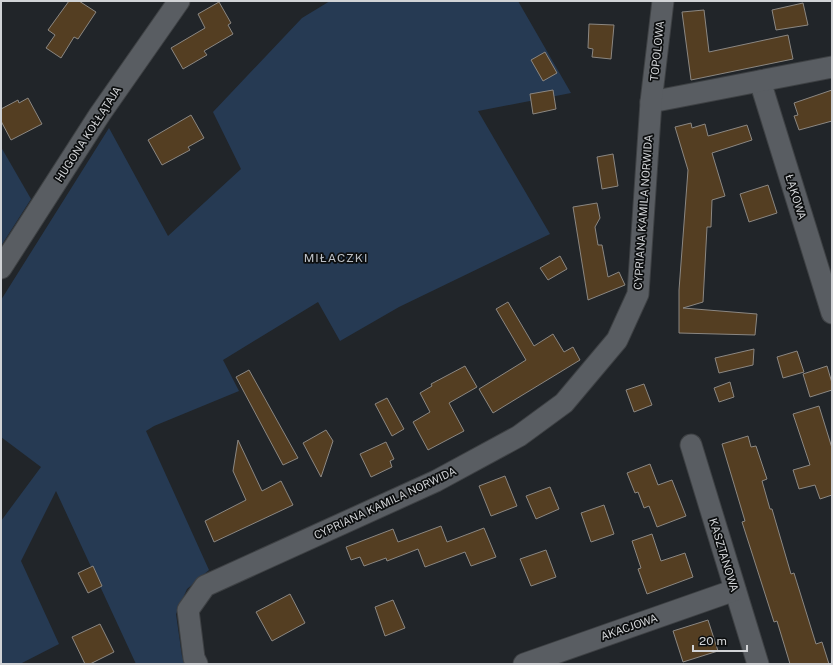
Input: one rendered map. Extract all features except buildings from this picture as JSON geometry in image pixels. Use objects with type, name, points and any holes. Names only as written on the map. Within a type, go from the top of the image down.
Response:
[{"type":"street","name":"HUGONA KOŁŁĄTAJA","points":[[1,268],[100,114],[179,1]]},
{"type":"street","name":"TOPOLOWA","points":[[651,102],[663,1]]},
{"type":"street","points":[[651,102],[832,67]]},
{"type":"street","name":"ŁĄKOWA","points":[[760,81],[832,313]]},
{"type":"street","name":"CYPRIANA KAMILA NORWIDA","points":[[197,664],[194,658],[188,610],[205,586],[436,481],[519,436],[564,403],[617,340],[638,294],[651,102]]},
{"type":"street","name":"KASZTANOWA","points":[[691,446],[758,664]]},
{"type":"street","name":"AKACJOWA","points":[[524,664],[735,590]]},
{"type":"shaded area","points":[[330,1],[518,1],[571,93],[478,111],[550,234],[399,307],[340,341],[318,302],[223,360],[239,391],[154,426],[146,431],[209,570],[187,589],[176,614],[182,656],[185,664],[136,664],[56,491],[21,561],[59,644],[20,664],[1,664],[1,521],[41,467],[1,437],[1,300],[109,128],[168,236],[241,169],[213,112],[302,18]]},
{"type":"shaded area","points":[[1,147],[31,199],[1,246]]},
{"type":"district","name":"MIŁACZKI","points":[[336,258]]}]
